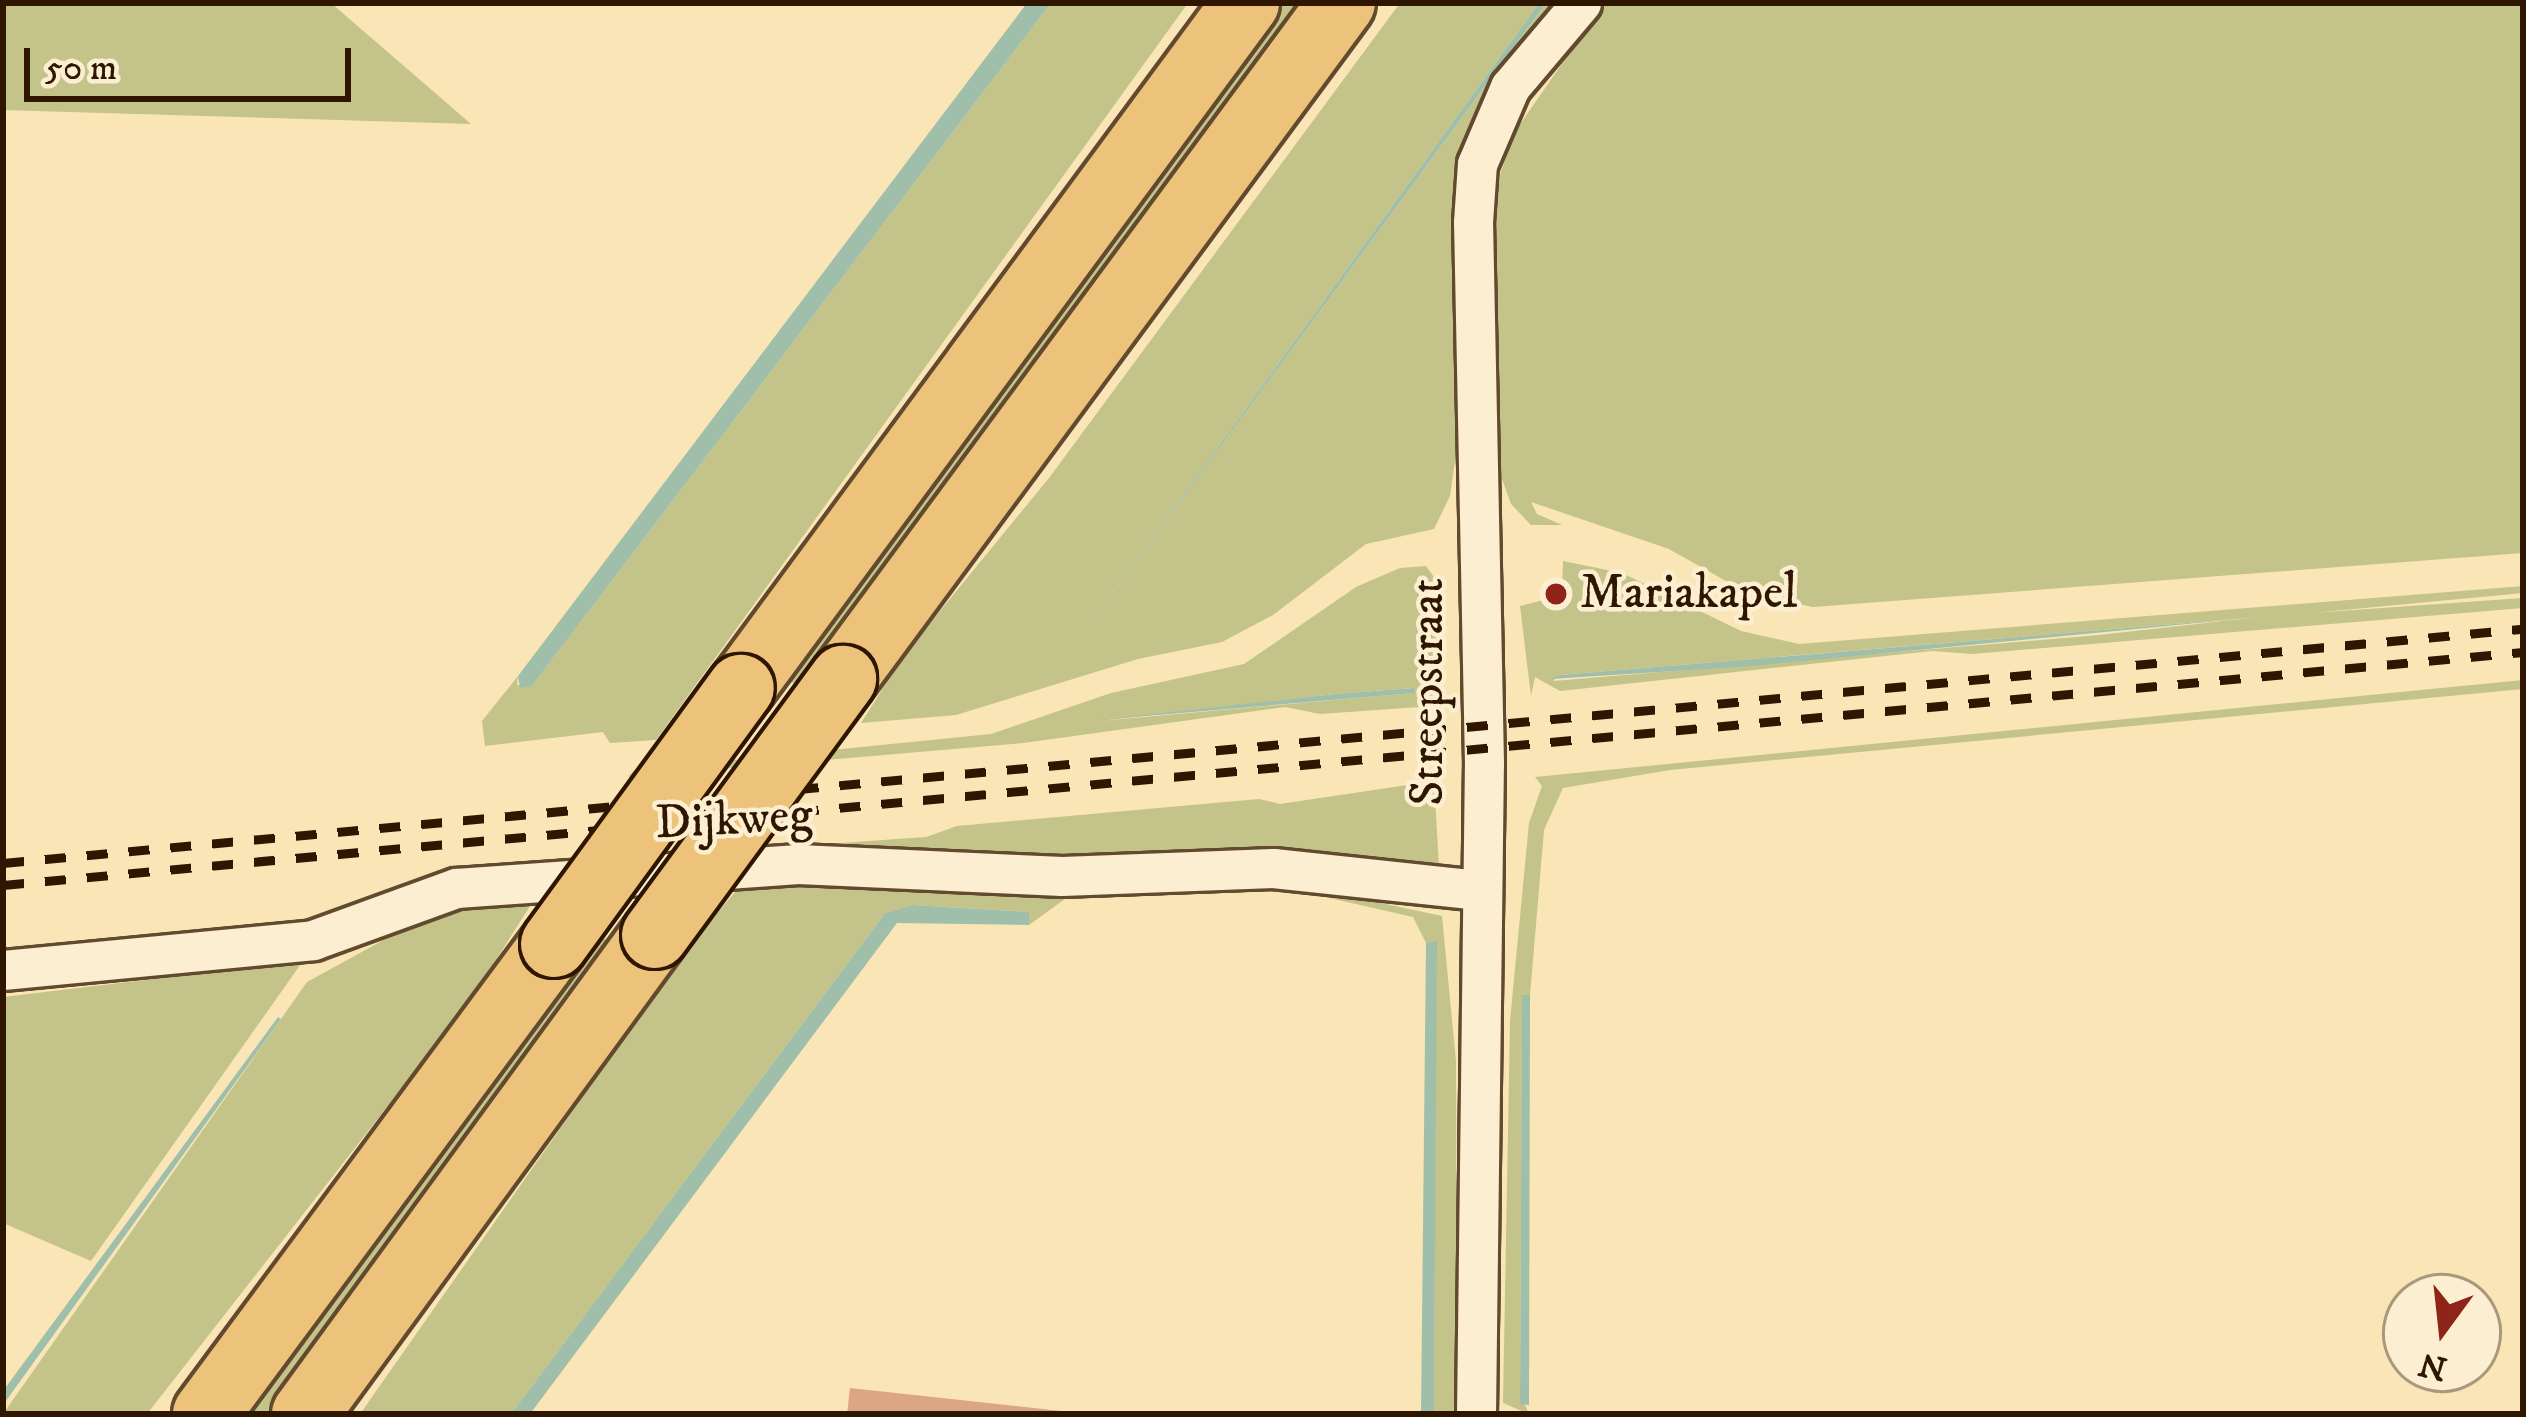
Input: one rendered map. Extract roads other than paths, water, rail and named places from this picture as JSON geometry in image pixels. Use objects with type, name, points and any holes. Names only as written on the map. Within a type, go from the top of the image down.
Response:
[{"type":"highway","points":[[206,1414],[1246,3]]},
{"type":"highway","points":[[304,1414],[1342,3]]},
{"type":"street","name":"Streepstraat","points":[[1476,1414],[1480,890],[1471,316],[1478,164],[1510,87],[1581,3]]},
{"type":"street","name":"Dijkweg","points":[[3,970],[313,940],[456,889],[798,864],[1062,876],[1273,868],[1480,890]]},
{"type":"railway","points":[[3,863],[2523,629]]},
{"type":"railway","points":[[3,885],[2523,652]]},
{"type":"place","name":"Mariakapel","points":[[1556,594]]}]
